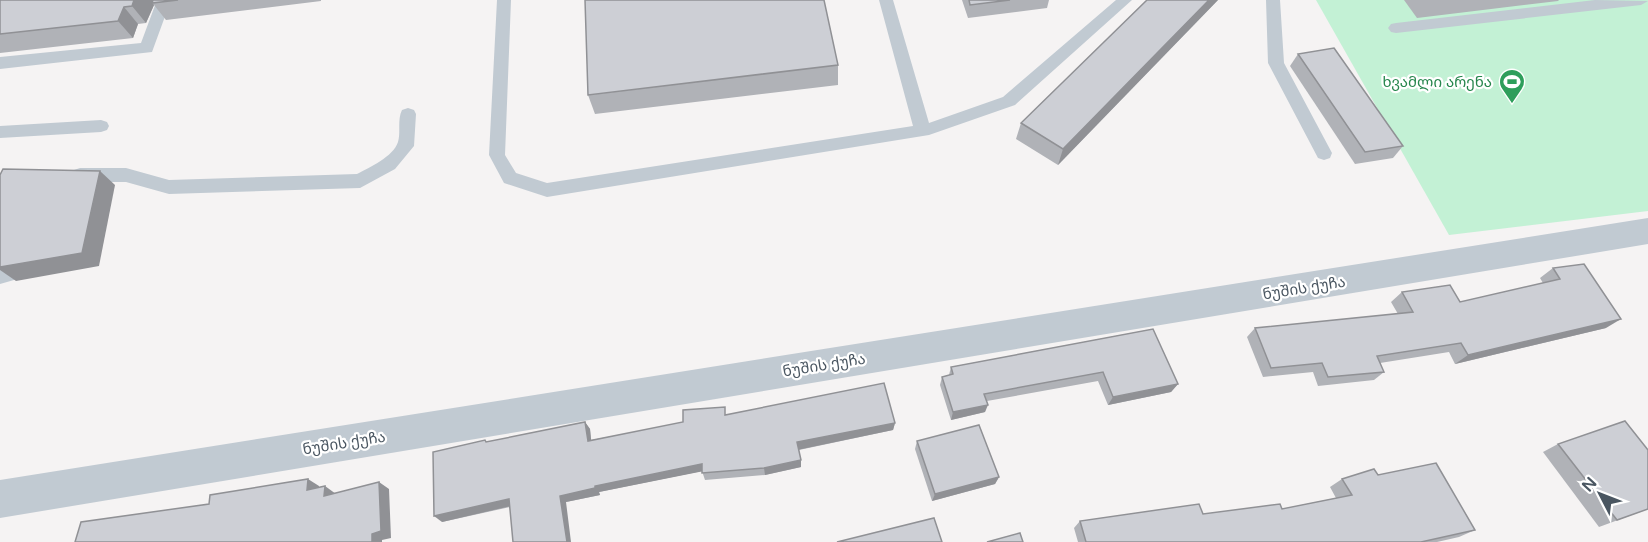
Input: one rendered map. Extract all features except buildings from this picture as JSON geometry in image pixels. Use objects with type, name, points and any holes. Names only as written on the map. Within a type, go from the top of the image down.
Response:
[{"type":"street","name":"ნუშის ქუჩა","points":[[0,499],[1648,231]]},
{"type":"lane","points":[[0,63],[147,48],[164,0]]},
{"type":"lane","points":[[504,0],[497,155],[510,178],[547,190],[923,131],[1009,101],[1125,0]]},
{"type":"lane","points":[[886,0],[923,131]]},
{"type":"lane","points":[[1273,0],[1276,63],[1324,153]]},
{"type":"lane","points":[[1396,28],[1641,0]]},
{"type":"lane","points":[[69,174],[126,175],[169,187],[360,181],[389,164],[406,146],[408,114]]},
{"type":"lane","points":[[0,132],[101,126]]},
{"type":"green space","name":"ხვამლი არენა","points":[[1316,0],[1648,0],[1648,211],[1449,235]]},
{"type":"place","name":"ხვამლი არენა","points":[[1512,105]]}]
